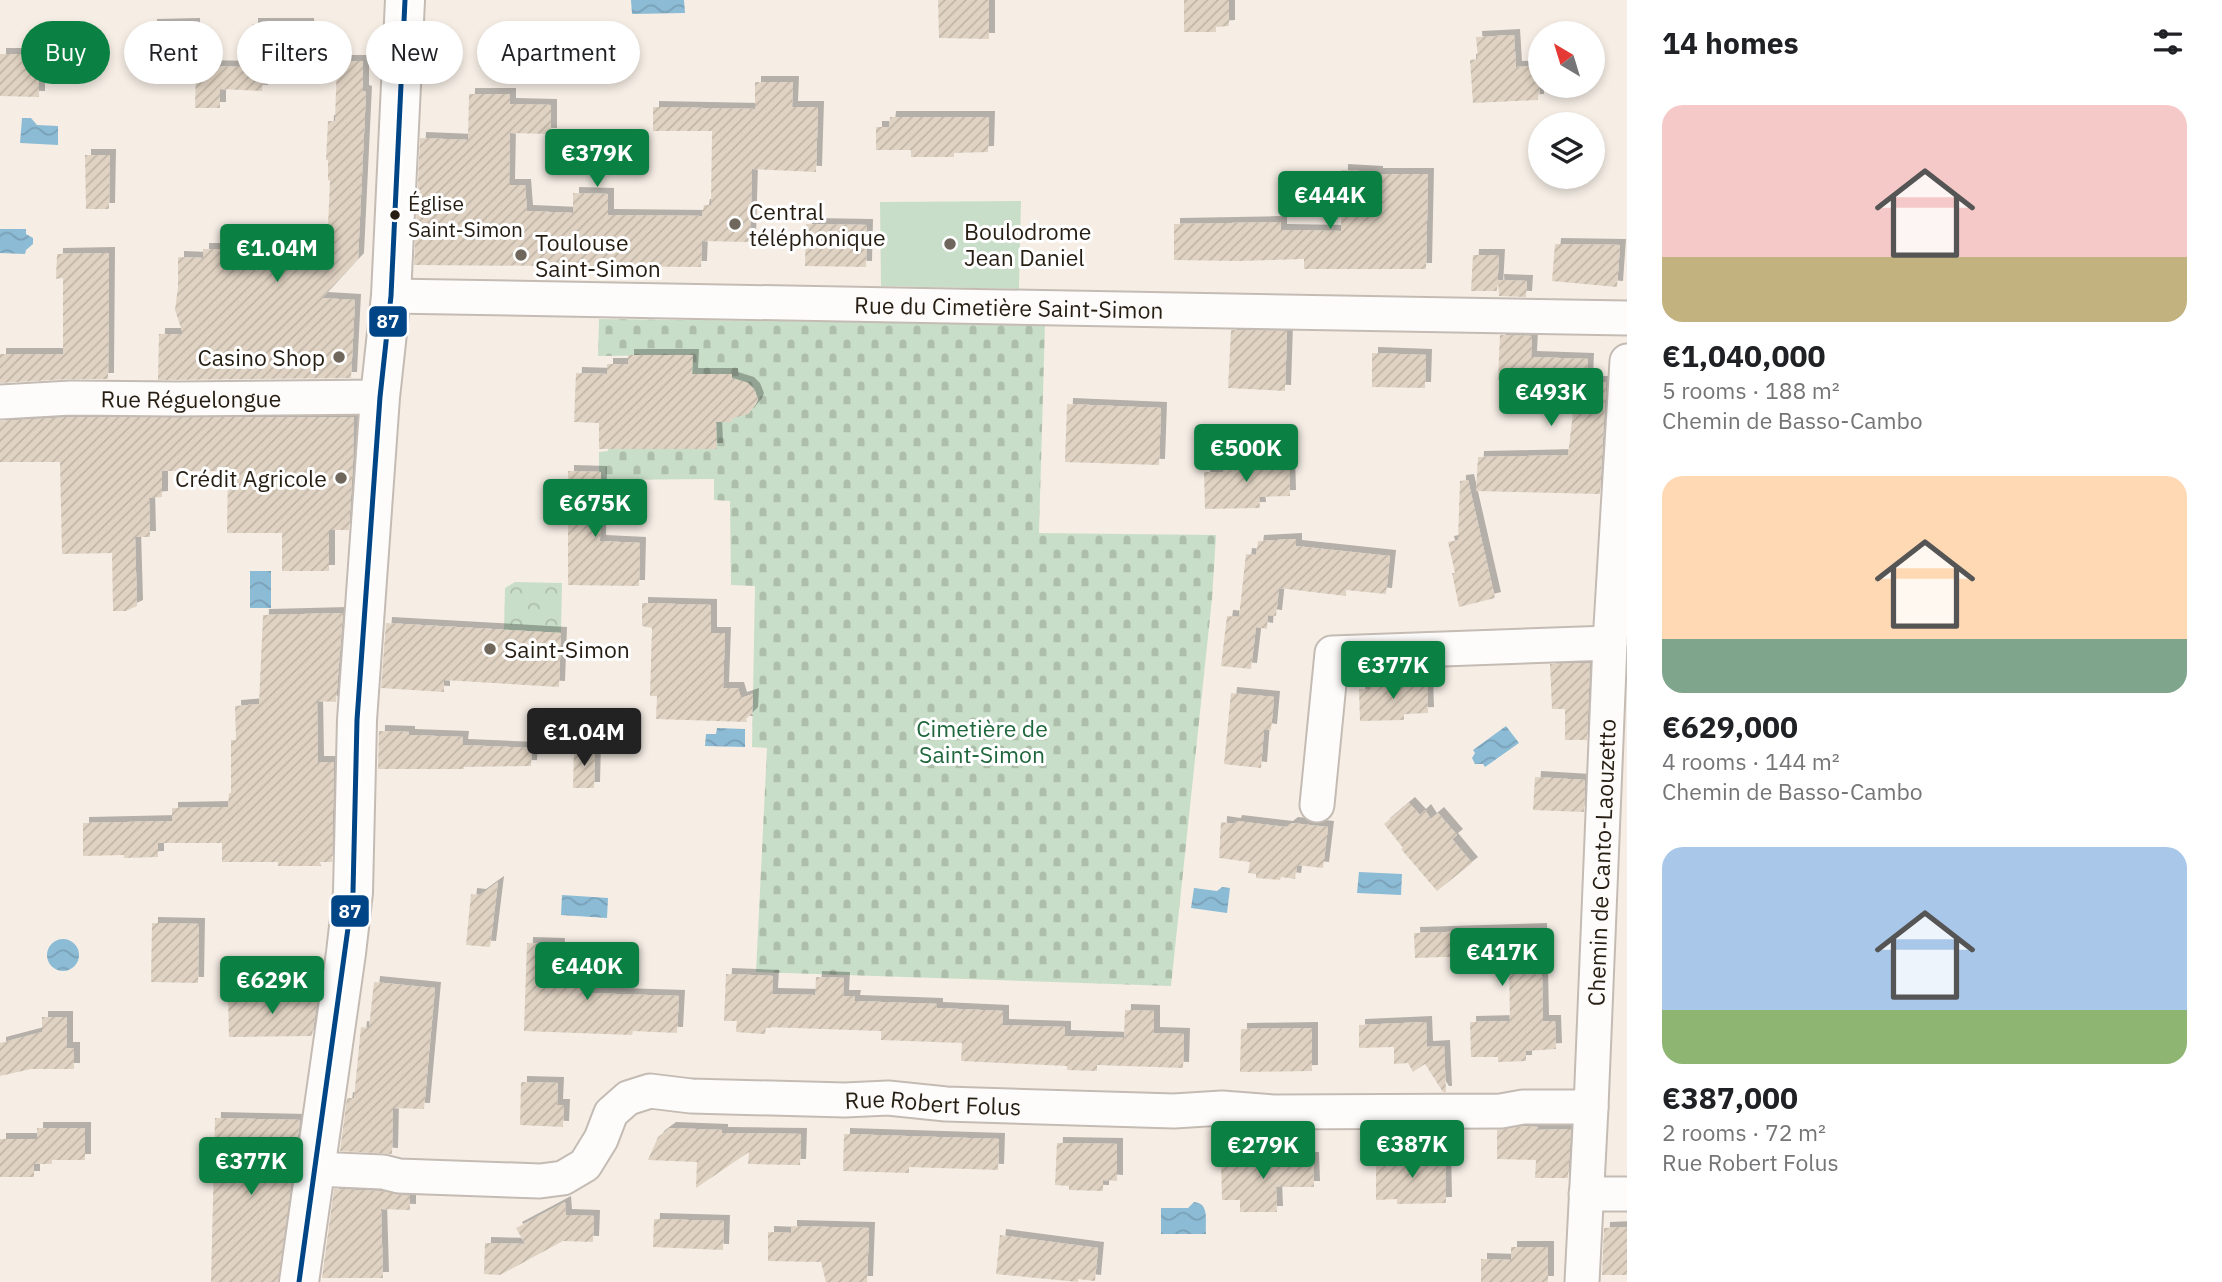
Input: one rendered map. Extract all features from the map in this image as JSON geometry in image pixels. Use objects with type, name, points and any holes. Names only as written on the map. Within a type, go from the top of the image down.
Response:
[{"type":"street","points":[[299,1282],[353,892],[357,720],[380,397],[391,296],[405,0]]},
{"type":"street","name":"Rue du Cimetière Saint-Simon","points":[[391,296],[1627,318]]},
{"type":"street","name":"Chemin de Canto-Laouzetto","points":[[1582,1282],[1610,643],[1627,361]]},
{"type":"street","name":"Rue Réguelongue","points":[[0,402],[71,398],[380,397]]},
{"type":"street","points":[[1317,805],[1332,653],[1610,643]]},
{"type":"street","name":"Rue Robert Folus","points":[[315,1169],[540,1181],[563,1178],[585,1165],[601,1139],[611,1113],[628,1098],[650,1091],[691,1096],[845,1100],[888,1098],[946,1104],[1174,1111],[1222,1108],[1274,1112],[1501,1111],[1522,1107],[1591,1107]]},
{"type":"street","points":[[1586,1194],[1627,1194]]},
{"type":"green space","name":"Boulodrome Jean Daniel","points":[[1021,201],[1019,289],[881,286],[880,202]]},
{"type":"green space","name":"Cimetière de Saint-Simon","points":[[599,319],[1045,324],[1039,533],[1216,535],[1212,599],[1171,986],[756,972],[767,748],[752,747],[755,586],[731,585],[730,501],[714,500],[714,479],[599,480],[599,452],[608,451],[608,446],[629,449],[716,449],[716,422],[731,422],[732,415],[748,414],[756,404],[756,392],[748,383],[692,374],[692,355],[598,356]]},
{"type":"green space","points":[[515,582],[562,583],[561,633],[504,630],[505,588]]},
{"type":"water","points":[[631,0],[684,0],[685,13],[632,14]]},
{"type":"water","points":[[22,118],[31,118],[37,125],[58,126],[58,145],[20,143]]},
{"type":"water","points":[[0,229],[26,229],[26,234],[33,238],[33,244],[25,254],[0,253]]},
{"type":"water","points":[[250,571],[271,571],[271,608],[250,608]]},
{"type":"water","points":[[1506,726],[1519,743],[1485,767],[1483,764],[1475,764],[1472,758],[1475,753],[1473,750]]},
{"type":"water","points":[[717,728],[745,729],[745,747],[705,746],[706,734],[716,734]]},
{"type":"water","points":[[1359,872],[1402,874],[1401,895],[1357,893]]},
{"type":"water","points":[[1222,887],[1230,888],[1227,913],[1191,908],[1194,888],[1217,891]]},
{"type":"water","points":[[562,895],[608,898],[607,918],[561,915]]},
{"type":"water","points":[[63,939],[74,944],[79,955],[74,966],[63,971],[52,966],[47,955],[52,944]]},
{"type":"water","points":[[1194,1202],[1205,1209],[1206,1234],[1161,1234],[1161,1208],[1188,1208]]},
{"type":"building","points":[[938,0],[989,0],[989,39],[939,38]]},
{"type":"building","points":[[1184,0],[1229,0],[1229,26],[1216,27],[1216,32],[1184,32]]},
{"type":"building","points":[[1514,35],[1516,67],[1528,66],[1528,98],[1538,100],[1473,103],[1470,60],[1478,59],[1476,37]]},
{"type":"building","points":[[0,54],[21,54],[21,84],[39,84],[39,97],[0,96]]},
{"type":"building","points":[[352,61],[363,61],[363,91],[366,92],[358,259],[322,298],[355,300],[351,378],[158,380],[159,334],[183,334],[175,310],[178,257],[203,258],[203,249],[221,249],[221,244],[268,243],[268,270],[326,270],[330,181],[326,160],[328,121],[335,121],[336,84],[352,84]]},
{"type":"building","points":[[223,66],[237,67],[237,84],[262,84],[262,91],[220,89],[220,108],[195,108],[196,84],[223,84]]},
{"type":"building","points":[[755,82],[793,82],[792,107],[818,107],[816,172],[752,169],[750,242],[702,241],[701,267],[414,265],[420,138],[468,140],[469,94],[510,94],[510,104],[551,105],[551,134],[510,133],[509,185],[525,185],[527,211],[573,213],[573,193],[608,194],[608,215],[702,216],[704,205],[711,205],[712,131],[653,131],[653,107],[755,109]]},
{"type":"building","points":[[890,117],[989,117],[988,152],[954,153],[954,157],[911,157],[911,150],[876,150],[876,127],[889,127]]},
{"type":"building","points":[[85,155],[110,155],[109,209],[86,209]]},
{"type":"building","points":[[1342,170],[1377,174],[1428,174],[1426,269],[1304,269],[1304,259],[1174,260],[1174,224],[1281,222],[1281,230],[1341,231]]},
{"type":"building","points":[[806,224],[867,225],[866,267],[805,266]]},
{"type":"building","points":[[1555,244],[1620,245],[1617,287],[1552,281]]},
{"type":"building","points":[[109,253],[108,379],[0,383],[0,354],[63,354],[63,278],[56,279],[57,254]]},
{"type":"building","points":[[1473,255],[1499,255],[1497,291],[1471,291]]},
{"type":"building","points":[[1498,280],[1527,281],[1526,297],[1499,296]]},
{"type":"building","points":[[1231,330],[1287,331],[1285,391],[1228,388]]},
{"type":"building","points":[[1500,335],[1532,336],[1531,357],[1588,359],[1587,382],[1606,382],[1600,494],[1476,491],[1478,457],[1568,455],[1575,396],[1546,395],[1544,380],[1498,380]]},
{"type":"building","points":[[1372,353],[1426,355],[1425,388],[1372,387]]},
{"type":"building","points":[[628,355],[693,355],[692,374],[732,374],[732,378],[748,383],[758,399],[748,414],[731,419],[731,422],[716,422],[717,449],[599,449],[599,423],[574,422],[576,373],[607,374],[607,364],[628,364]]},
{"type":"building","points":[[1067,404],[1161,408],[1159,465],[1065,462]]},
{"type":"building","points":[[71,417],[354,417],[349,530],[329,530],[329,571],[282,571],[282,533],[227,533],[228,471],[162,471],[162,497],[149,498],[150,537],[135,537],[137,606],[126,611],[113,611],[112,553],[62,554],[60,462],[0,462],[0,421]]},
{"type":"building","points":[[1289,460],[1290,496],[1259,497],[1260,508],[1205,509],[1204,472],[1223,472],[1223,462]]},
{"type":"building","points":[[568,471],[601,472],[600,541],[640,543],[639,586],[568,585]]},
{"type":"building","points":[[1468,480],[1495,598],[1459,607],[1448,542],[1458,540],[1460,481]]},
{"type":"building","points":[[1296,539],[1296,546],[1390,556],[1386,594],[1346,590],[1346,596],[1279,588],[1276,616],[1268,615],[1267,629],[1256,627],[1251,669],[1221,666],[1227,616],[1239,617],[1246,554],[1256,555],[1258,541]]},
{"type":"building","points":[[642,603],[711,605],[711,633],[725,633],[723,688],[738,688],[741,698],[753,694],[752,713],[746,719],[747,722],[656,719],[657,696],[650,696],[652,628],[642,626]]},
{"type":"building","points":[[343,613],[336,702],[317,701],[318,762],[334,762],[332,862],[320,862],[321,866],[278,866],[278,862],[222,862],[222,843],[158,843],[158,857],[83,856],[83,823],[172,821],[172,808],[228,807],[231,793],[231,740],[236,740],[235,706],[259,704],[263,615]]},
{"type":"building","points":[[386,623],[561,633],[559,687],[444,680],[444,692],[381,688]]},
{"type":"building","points":[[1590,663],[1587,740],[1565,740],[1565,709],[1552,709],[1550,664]]},
{"type":"building","points":[[1427,682],[1428,713],[1404,714],[1404,720],[1360,721],[1359,689],[1371,689],[1370,684]]},
{"type":"building","points":[[1231,693],[1274,697],[1271,730],[1264,729],[1261,768],[1224,764]]},
{"type":"building","points":[[379,731],[463,737],[462,745],[532,748],[531,766],[378,769]]},
{"type":"building","points":[[574,749],[595,749],[594,788],[573,788]]},
{"type":"building","points":[[1535,777],[1585,780],[1584,812],[1533,810]]},
{"type":"building","points":[[1409,803],[1420,815],[1425,810],[1431,819],[1438,813],[1457,835],[1452,839],[1472,863],[1437,891],[1401,849],[1403,848],[1384,824]]},
{"type":"building","points":[[1236,821],[1287,827],[1292,823],[1328,827],[1323,868],[1297,865],[1295,879],[1256,878],[1256,874],[1248,873],[1250,862],[1219,858],[1221,822],[1235,824]]},
{"type":"building","points":[[498,882],[490,947],[466,945],[471,894],[480,895]]},
{"type":"building","points":[[152,923],[199,924],[198,983],[151,982]]},
{"type":"building","points":[[1541,929],[1543,1021],[1555,1021],[1556,1049],[1526,1051],[1526,1061],[1498,1062],[1498,1057],[1471,1057],[1470,1022],[1510,1021],[1509,962],[1473,963],[1473,956],[1415,958],[1414,933]]},
{"type":"building","points":[[527,943],[559,944],[558,967],[586,968],[585,993],[679,996],[677,1033],[633,1031],[632,1035],[524,1031]]},
{"type":"building","points":[[726,974],[773,976],[772,994],[815,995],[816,977],[844,978],[843,996],[855,996],[854,1001],[937,1004],[937,1008],[1003,1011],[1003,1025],[1065,1027],[1065,1036],[1124,1038],[1125,1010],[1154,1011],[1154,1033],[1184,1034],[1183,1068],[1097,1065],[1097,1071],[1067,1070],[1067,1066],[961,1061],[962,1043],[881,1040],[881,1031],[766,1027],[765,1034],[736,1032],[737,1021],[724,1021]]},
{"type":"building","points":[[374,982],[435,988],[424,1109],[393,1108],[392,1154],[340,1151],[347,1098],[354,1098],[361,1027],[369,1028]]},
{"type":"building","points":[[318,996],[312,1036],[229,1037],[228,998]]},
{"type":"building","points":[[42,1017],[67,1017],[67,1048],[74,1048],[74,1069],[31,1069],[0,1076],[0,1043],[42,1032]]},
{"type":"building","points":[[1426,1022],[1427,1047],[1444,1046],[1446,1092],[1443,1092],[1425,1064],[1413,1072],[1408,1063],[1394,1064],[1394,1047],[1359,1048],[1359,1025]]},
{"type":"building","points":[[1312,1028],[1312,1071],[1240,1072],[1241,1029]]},
{"type":"building","points":[[521,1082],[558,1083],[557,1105],[564,1105],[563,1127],[520,1125]]},
{"type":"building","points":[[215,1118],[300,1120],[278,1282],[211,1282]]},
{"type":"building","points":[[1538,1127],[1538,1130],[1571,1129],[1568,1178],[1535,1178],[1536,1160],[1497,1159],[1497,1130]]},
{"type":"building","points":[[37,1128],[85,1128],[85,1160],[52,1160],[52,1164],[34,1164],[34,1177],[0,1177],[0,1139],[37,1139]]},
{"type":"building","points":[[670,1128],[722,1130],[722,1133],[801,1134],[800,1165],[748,1164],[749,1152],[696,1188],[697,1162],[648,1160],[658,1137]]},
{"type":"building","points":[[844,1134],[999,1139],[998,1170],[909,1167],[909,1173],[843,1171]]},
{"type":"building","points":[[1057,1143],[1117,1144],[1117,1181],[1103,1180],[1103,1191],[1069,1190],[1069,1186],[1055,1185]]},
{"type":"building","points":[[1445,1156],[1446,1203],[1397,1204],[1397,1199],[1376,1200],[1376,1158]]},
{"type":"building","points":[[1313,1158],[1314,1187],[1276,1187],[1277,1212],[1240,1212],[1240,1200],[1222,1200],[1221,1160]]},
{"type":"building","points":[[334,1189],[380,1191],[410,1196],[410,1210],[381,1209],[383,1278],[322,1278]]},
{"type":"building","points":[[565,1202],[566,1215],[594,1216],[593,1242],[563,1241],[500,1275],[484,1274],[485,1243],[525,1244],[516,1228]]},
{"type":"building","points":[[654,1219],[724,1221],[723,1250],[653,1247]]},
{"type":"building","points":[[791,1226],[869,1228],[867,1282],[826,1282],[821,1262],[768,1261],[768,1232],[791,1233]]},
{"type":"building","points":[[1627,1227],[1627,1275],[1602,1275],[1604,1228]]},
{"type":"building","points":[[1000,1235],[1098,1248],[1095,1281],[1078,1279],[1078,1282],[996,1274]]},
{"type":"building","points":[[1511,1247],[1548,1247],[1548,1282],[1481,1282],[1481,1259],[1511,1260]]},
{"type":"transit line","name":"87","points":[[299,1282],[353,892],[357,720],[380,397],[391,296],[405,0]]},
{"type":"place","name":"Église Saint-Simon","points":[[395,215]]},
{"type":"place","name":"Central téléphonique","points":[[735,224]]},
{"type":"place","name":"Boulodrome Jean Daniel","points":[[950,244]]},
{"type":"place","name":"Toulouse Saint-Simon","points":[[521,255]]},
{"type":"place","name":"Casino Shop","points":[[339,357]]},
{"type":"place","name":"Crédit Agricole","points":[[341,478]]},
{"type":"place","name":"Saint-Simon","points":[[490,649]]}]
